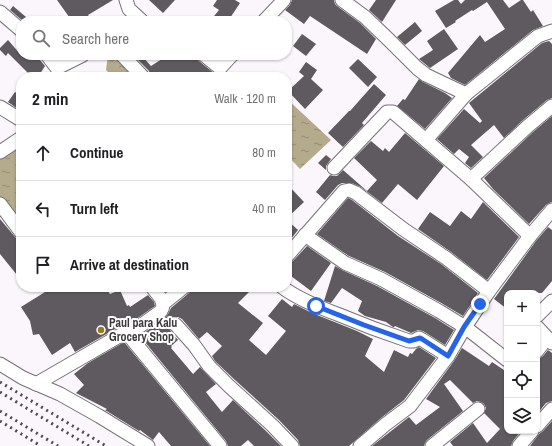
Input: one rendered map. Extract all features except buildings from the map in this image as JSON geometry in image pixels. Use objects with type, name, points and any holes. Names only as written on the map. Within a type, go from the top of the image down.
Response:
[{"type":"street","points":[[126,0],[129,9],[137,16]]},
{"type":"street","points":[[269,16],[284,0]]},
{"type":"street","points":[[342,0],[365,18],[422,72],[466,94]]},
{"type":"street","points":[[0,12],[16,26]]},
{"type":"street","points":[[426,140],[466,94],[538,36],[552,31]]},
{"type":"street","points":[[51,60],[60,72],[76,60]]},
{"type":"street","points":[[127,60],[138,72]]},
{"type":"street","points":[[210,60],[220,68],[227,60]]},
{"type":"street","points":[[471,179],[528,126],[552,106]]},
{"type":"street","points":[[0,107],[16,117]]},
{"type":"street","points":[[334,168],[389,111],[393,112],[471,179],[530,236]]},
{"type":"street","points":[[0,152],[16,141]]},
{"type":"street","points":[[292,250],[344,191],[349,190],[356,193],[489,291]]},
{"type":"street","points":[[0,204],[16,225]]},
{"type":"street","points":[[360,446],[410,406],[448,356],[464,327],[489,291],[530,236],[552,210]]},
{"type":"street","points":[[305,235],[345,263],[382,279],[439,310],[504,358]]},
{"type":"street","points":[[156,292],[164,303]]},
{"type":"street","points":[[36,384],[126,332],[136,329],[161,311],[164,307],[164,303],[178,292]]},
{"type":"street","points":[[288,292],[310,303],[364,325],[409,341],[420,338],[448,356]]},
{"type":"street","points":[[540,313],[552,301]]},
{"type":"street","points":[[176,325],[210,366],[229,386],[273,426],[292,446]]},
{"type":"street","points":[[540,330],[550,340],[540,348]]},
{"type":"street","points":[[126,332],[220,446]]},
{"type":"street","points":[[0,364],[23,378],[60,394],[148,446]]},
{"type":"street","points":[[432,446],[478,409]]},
{"type":"street","points":[[540,423],[552,409]]},
{"type":"water","points":[[107,60],[124,60],[134,72],[108,72],[106,70]]},
{"type":"water","points":[[292,104],[331,140],[300,169],[292,160]]},
{"type":"water","points":[[16,147],[16,226],[0,203],[0,158]]},
{"type":"railway","points":[[0,382],[106,446]]},
{"type":"railway","points":[[0,392],[89,446]]},
{"type":"railway","points":[[0,411],[58,446]]},
{"type":"railway","points":[[0,421],[41,446]]},
{"type":"place","name":"Paul para Kalu Grocery Shop","points":[[101,330]]},
{"type":"route","points":[[316,306],[409,341],[414,341],[420,338],[448,356],[464,327],[480,304]]}]
